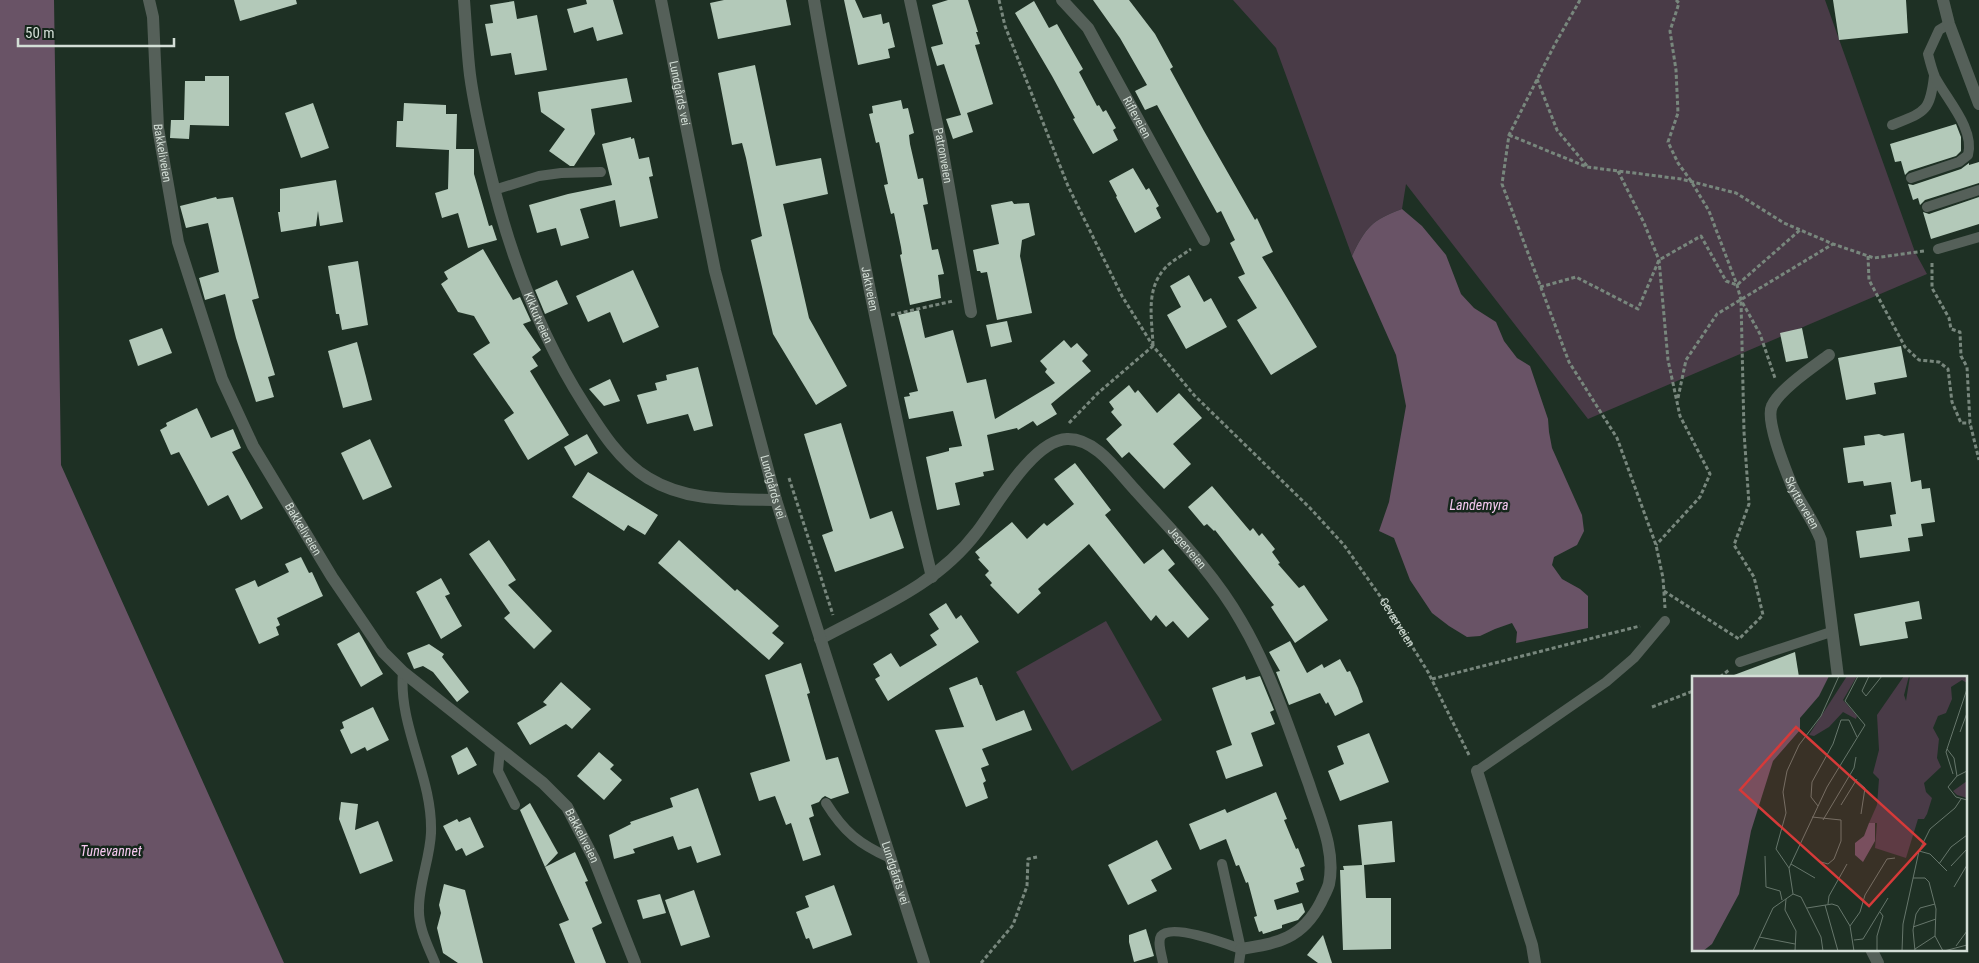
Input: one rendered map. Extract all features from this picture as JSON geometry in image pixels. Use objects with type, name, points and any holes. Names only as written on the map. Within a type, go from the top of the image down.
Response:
[{"type":"street","name":"Bakkeliveien","points":[[149,0],[153,17],[158,128],[178,242],[222,379],[253,446],[332,577],[383,652],[403,672],[543,783],[567,807],[594,859],[635,963]]},
{"type":"street","name":"Kikkutveien","points":[[464,0],[474,98],[494,190],[515,261],[550,346],[596,424],[624,459],[649,479],[679,492],[708,499],[776,500]]},
{"type":"street","name":"Lundgårds vei","points":[[661,0],[715,271],[776,500],[924,963]]},
{"type":"street","name":"Jaktveien","points":[[814,0],[827,78],[876,318],[919,524],[932,576]]},
{"type":"street","name":"Patronveien","points":[[910,0],[941,142],[971,312]]},
{"type":"street","name":"Rifleveien","points":[[1062,0],[1088,28],[1204,240]]},
{"type":"street","points":[[1943,0],[1979,104]]},
{"type":"street","name":"Skytterveien","points":[[1828,356],[1804,373],[1781,395],[1773,404],[1770,412],[1772,426],[1792,486],[1817,529],[1821,540],[1838,676]]},
{"type":"street","points":[[820,639],[894,602],[932,576],[964,548],[977,533],[1018,473],[1027,464],[1054,443],[1070,439]]},
{"type":"street","name":"Jegerveien","points":[[1070,439],[1088,444],[1110,462],[1206,572],[1240,619],[1265,667],[1285,716],[1324,830],[1329,852],[1328,887],[1313,918],[1291,937],[1266,945],[1241,949]]},
{"type":"street","points":[[1477,771],[1532,945],[1535,963]]},
{"type":"street","points":[[1872,950],[1878,963]]},
{"type":"lane","points":[[1911,178],[1959,162],[1968,155],[1971,146],[1968,133],[1934,76],[1928,54],[1939,30],[1950,24]]},
{"type":"lane","points":[[1892,125],[1919,115],[1926,108],[1932,98],[1934,76]]},
{"type":"lane","points":[[494,190],[539,176],[560,173],[601,172]]},
{"type":"lane","points":[[1927,207],[1979,190]]},
{"type":"lane","points":[[1938,249],[1979,236]]},
{"type":"lane","points":[[1477,771],[1606,682],[1634,658],[1665,620]]},
{"type":"lane","points":[[1740,662],[1831,632]]},
{"type":"lane","points":[[403,672],[403,703],[426,783],[430,810],[431,833],[418,910],[421,927],[435,963]]},
{"type":"lane","points":[[500,749],[498,771],[515,804]]},
{"type":"lane","points":[[826,803],[835,818],[850,834],[868,848],[890,858]]},
{"type":"lane","points":[[1222,864],[1241,949],[1239,963]]},
{"type":"lane","points":[[1163,963],[1159,940],[1165,933],[1177,932],[1213,938],[1241,949]]},
{"type":"path","name":"Geværveien","points":[[999,0],[1005,26],[1068,186],[1122,296],[1153,346],[1194,394],[1310,508],[1344,545],[1387,606],[1432,679],[1477,771]]},
{"type":"path","points":[[1432,679],[1665,620],[1663,578],[1656,545],[1617,438],[1569,362],[1502,184],[1509,135],[1580,0]]},
{"type":"path","points":[[1664,591],[1739,639],[1763,615],[1754,577],[1734,545],[1749,504],[1744,432],[1741,300],[1709,211],[1692,181],[1678,163],[1668,142],[1678,113],[1676,70],[1670,31],[1679,3],[1676,0]]},
{"type":"path","points":[[1537,79],[1557,130],[1587,166]]},
{"type":"path","points":[[1509,135],[1587,166],[1618,172],[1692,181],[1736,193],[1784,223],[1833,244],[1874,258],[1938,249]]},
{"type":"path","points":[[1618,172],[1644,223],[1658,260],[1668,360],[1680,416],[1710,474],[1700,497],[1656,545]]},
{"type":"path","points":[[1737,285],[1800,230]]},
{"type":"path","points":[[1540,288],[1576,277],[1638,309],[1658,260],[1701,236],[1726,281],[1737,285]]},
{"type":"path","points":[[1070,439],[1069,423],[1098,393],[1153,346],[1151,302],[1154,283],[1166,267],[1204,240]]},
{"type":"path","points":[[1677,401],[1686,360],[1717,314],[1833,244]]},
{"type":"path","points":[[1938,249],[1932,260],[1932,288],[1949,318],[1951,329],[1960,332],[1961,356],[1968,367],[1970,423],[1979,460]]},
{"type":"path","points":[[1868,256],[1869,280],[1905,348],[1919,360],[1939,362],[1948,369],[1952,402],[1961,423],[1970,423]]},
{"type":"path","points":[[876,318],[932,307],[968,297]]},
{"type":"path","points":[[1741,300],[1760,334],[1781,395]]},
{"type":"path","points":[[788,475],[838,629]]},
{"type":"path","points":[[1652,707],[1692,691]]},
{"type":"path","points":[[981,963],[1012,925],[1027,886],[1028,859],[1037,858]]},
{"type":"shaded area","points":[[1233,0],[1825,0],[1915,252],[1927,274],[1588,419],[1406,184],[1402,209],[1384,217],[1371,226],[1361,238],[1352,256],[1276,48]]},
{"type":"shaded area","points":[[1106,621],[1162,720],[1072,771],[1016,672]]},
{"type":"water","name":"Tunevannet","points":[[0,0],[54,0],[61,465],[284,963],[0,963]]},
{"type":"water","name":"Landemyra","points":[[1402,209],[1422,226],[1446,255],[1461,294],[1474,308],[1496,322],[1504,341],[1517,358],[1530,366],[1548,419],[1552,448],[1582,515],[1584,531],[1577,545],[1554,557],[1552,565],[1562,579],[1588,596],[1588,628],[1516,643],[1517,632],[1512,623],[1480,636],[1467,637],[1432,613],[1410,580],[1394,538],[1379,531],[1389,502],[1406,406],[1396,355],[1352,256],[1366,231],[1371,226],[1384,217]]},
{"type":"building","points":[[234,0],[296,0],[297,4],[240,21]]},
{"type":"building","points":[[586,0],[613,0],[623,34],[597,41],[593,27],[574,33],[567,9],[587,4]]},
{"type":"building","points":[[724,0],[786,0],[791,25],[718,39],[710,3]]},
{"type":"building","points":[[844,0],[855,0],[863,18],[881,14],[883,24],[889,22],[895,47],[888,49],[890,58],[858,65]]},
{"type":"building","points":[[948,0],[968,0],[980,44],[975,45],[993,104],[967,113],[973,132],[953,139],[946,119],[961,115],[944,64],[937,66],[931,47],[943,44],[932,5]]},
{"type":"building","points":[[1093,0],[1129,0],[1155,34],[1173,67],[1170,69],[1204,131],[1255,220],[1257,218],[1273,252],[1262,257],[1317,347],[1271,375],[1237,320],[1257,308],[1238,277],[1245,274],[1230,243],[1235,240],[1221,211],[1217,213],[1157,105],[1145,110],[1135,91],[1147,85],[1120,38]]},
{"type":"building","points":[[1833,0],[1906,0],[1908,33],[1839,40]]},
{"type":"building","points":[[514,1],[517,19],[537,15],[547,70],[515,75],[511,53],[491,56],[485,24],[493,23],[490,5]]},
{"type":"building","points":[[1034,1],[1049,28],[1057,24],[1083,69],[1079,72],[1097,106],[1099,105],[1103,112],[1106,110],[1116,128],[1113,130],[1118,140],[1093,154],[1052,76],[1015,13]]},
{"type":"building","points":[[755,65],[776,166],[821,158],[828,194],[783,204],[809,318],[847,386],[816,405],[773,334],[751,240],[762,236],[746,158],[742,143],[732,145],[718,73]]},
{"type":"building","points":[[205,76],[229,76],[229,126],[190,125],[189,139],[170,138],[171,120],[184,120],[185,81],[205,81]]},
{"type":"building","points":[[627,78],[632,102],[591,109],[595,134],[574,166],[570,166],[549,151],[565,129],[541,112],[538,92]]},
{"type":"building","points":[[901,100],[903,109],[908,108],[914,133],[909,135],[910,144],[918,179],[923,178],[928,204],[923,205],[932,250],[938,249],[944,274],[938,275],[941,298],[910,305],[894,213],[891,214],[884,185],[888,184],[879,142],[876,143],[869,114],[873,113],[872,106]]},
{"type":"building","points":[[313,103],[329,148],[301,158],[285,113]]},
{"type":"building","points":[[404,103],[446,105],[446,114],[457,114],[456,149],[474,149],[474,174],[489,226],[492,225],[497,240],[468,248],[458,213],[442,218],[435,193],[448,189],[449,150],[396,147],[397,121],[403,121]]},
{"type":"building","points":[[1956,124],[1961,137],[1961,151],[1956,156],[1909,171],[1905,175],[1901,161],[1895,162],[1890,144]]},
{"type":"building","points":[[631,137],[631,139],[634,138],[639,159],[649,157],[653,176],[649,177],[658,218],[620,227],[615,200],[580,209],[589,238],[561,246],[556,228],[537,233],[529,205],[568,194],[612,185],[602,144]]},
{"type":"building","points":[[1979,162],[1979,183],[1925,200],[1920,205],[1918,198],[1913,200],[1908,184],[1913,185],[1961,169],[1969,163],[1969,165]]},
{"type":"building","points":[[1133,168],[1146,190],[1149,188],[1159,206],[1156,208],[1161,218],[1135,233],[1109,181]]},
{"type":"building","points":[[336,180],[343,222],[320,226],[318,211],[316,226],[281,232],[278,212],[280,212],[280,189]]},
{"type":"building","points":[[216,197],[217,199],[233,197],[259,298],[252,300],[275,375],[268,377],[274,397],[256,402],[236,338],[225,294],[205,300],[199,278],[219,272],[208,223],[186,228],[180,206]]},
{"type":"building","points":[[1979,197],[1979,224],[1931,239],[1923,212],[1929,214]]},
{"type":"building","points":[[1012,201],[1014,204],[1029,203],[1035,235],[1022,240],[1020,256],[1032,313],[997,320],[987,272],[981,273],[977,271],[973,250],[999,244],[991,205]]},
{"type":"building","points":[[483,249],[513,300],[520,297],[531,321],[523,324],[541,350],[532,357],[538,366],[530,371],[569,435],[528,460],[504,420],[514,413],[473,354],[490,343],[474,316],[458,312],[441,284],[448,279],[444,272]]},
{"type":"building","points":[[358,261],[368,325],[342,330],[339,314],[336,314],[328,266]]},
{"type":"building","points":[[633,270],[659,327],[623,343],[610,312],[588,322],[576,296]]},
{"type":"building","points":[[1189,275],[1204,302],[1211,298],[1227,327],[1186,349],[1167,315],[1181,307],[1170,286]]},
{"type":"building","points":[[557,280],[568,304],[545,314],[535,290]]},
{"type":"building","points":[[919,310],[925,338],[953,330],[967,383],[986,379],[995,419],[1055,383],[1045,372],[1047,369],[1040,361],[1064,340],[1071,348],[1077,343],[1088,355],[1082,361],[1091,371],[1051,404],[1057,414],[1037,426],[1033,421],[1018,430],[1017,428],[987,435],[994,470],[983,472],[984,476],[955,483],[960,505],[937,510],[926,457],[949,451],[949,448],[962,446],[953,411],[909,419],[904,397],[910,396],[909,393],[918,391],[898,315]]},
{"type":"building","points":[[1007,321],[1012,342],[991,347],[986,325]]},
{"type":"building","points":[[162,328],[172,353],[138,366],[129,340]]},
{"type":"building","points":[[1802,328],[1808,358],[1786,362],[1780,333]]},
{"type":"building","points":[[357,342],[372,400],[343,408],[328,351]]},
{"type":"building","points":[[1901,346],[1907,377],[1874,383],[1876,394],[1846,400],[1838,358]]},
{"type":"building","points":[[698,367],[713,426],[694,431],[688,414],[647,424],[637,395],[657,390],[655,383],[667,380],[666,375]]},
{"type":"building","points":[[610,379],[620,401],[604,406],[589,389]]},
{"type":"building","points":[[1129,385],[1135,393],[1138,390],[1157,413],[1179,393],[1202,418],[1173,444],[1191,464],[1164,489],[1129,452],[1122,458],[1106,439],[1122,425],[1111,412],[1114,409],[1109,402]]},
{"type":"building","points":[[197,408],[211,438],[233,429],[241,448],[232,452],[263,508],[241,520],[228,495],[208,506],[179,452],[171,455],[160,430],[167,426],[166,423]]},
{"type":"building","points":[[841,423],[870,519],[892,511],[904,548],[835,572],[822,535],[833,531],[804,434]]},
{"type":"building","points":[[1904,433],[1911,482],[1921,480],[1922,489],[1930,488],[1935,522],[1921,524],[1923,536],[1908,538],[1910,551],[1860,558],[1856,531],[1892,526],[1890,515],[1896,514],[1891,482],[1864,486],[1863,481],[1848,483],[1843,448],[1865,445],[1864,436]]},
{"type":"building","points":[[587,434],[598,453],[575,466],[564,447]]},
{"type":"building","points":[[370,439],[392,487],[363,500],[341,453]]},
{"type":"building","points":[[1075,463],[1111,510],[1105,515],[1144,564],[1163,549],[1175,564],[1168,570],[1209,619],[1188,638],[1173,621],[1166,627],[1156,615],[1151,621],[1089,544],[1038,589],[1041,593],[1018,614],[990,585],[992,583],[985,575],[989,571],[978,559],[980,558],[975,552],[1012,522],[1027,539],[1044,523],[1047,526],[1074,504],[1054,479]]},
{"type":"building","points":[[588,472],[658,515],[645,535],[628,525],[624,531],[572,497]]},
{"type":"building","points":[[1212,486],[1250,531],[1253,528],[1259,536],[1262,533],[1275,549],[1272,552],[1280,563],[1278,564],[1299,588],[1304,585],[1328,620],[1295,643],[1271,607],[1274,605],[1215,530],[1207,524],[1204,526],[1188,507]]},
{"type":"building","points":[[489,540],[516,580],[508,585],[552,631],[534,649],[504,618],[510,613],[469,554]]},
{"type":"building","points":[[679,540],[735,591],[737,589],[779,626],[772,633],[784,643],[769,660],[658,563]]},
{"type":"building","points":[[301,557],[309,573],[312,572],[323,596],[277,618],[280,625],[276,627],[279,635],[259,644],[235,589],[255,580],[258,587],[289,572],[285,564]]},
{"type":"building","points":[[441,578],[450,594],[445,596],[462,626],[441,639],[416,592]]},
{"type":"building","points":[[1919,601],[1922,619],[1905,622],[1908,638],[1860,646],[1854,614]]},
{"type":"building","points":[[946,603],[956,619],[961,615],[979,642],[888,701],[875,679],[880,676],[873,664],[891,653],[900,667],[937,645],[930,635],[939,629],[929,614]]},
{"type":"building","points":[[359,632],[383,674],[361,687],[337,644]]},
{"type":"building","points":[[1290,641],[1307,673],[1322,664],[1324,668],[1340,659],[1347,672],[1350,671],[1363,702],[1335,716],[1328,702],[1326,704],[1320,693],[1289,705],[1276,672],[1280,671],[1269,652]]},
{"type":"building","points":[[429,644],[444,654],[442,657],[469,692],[457,702],[433,672],[423,666],[414,669],[407,653]]},
{"type":"building","points":[[1795,652],[1799,676],[1734,675]]},
{"type":"building","points":[[801,663],[810,693],[807,694],[826,760],[838,757],[849,793],[831,799],[825,796],[819,802],[811,805],[814,816],[809,818],[821,855],[803,861],[791,823],[786,825],[775,796],[759,801],[750,773],[790,761],[765,675]]},
{"type":"building","points":[[1245,676],[1246,680],[1260,676],[1274,710],[1270,712],[1275,724],[1251,733],[1263,766],[1226,779],[1216,751],[1232,745],[1212,688]]},
{"type":"building","points":[[977,677],[996,721],[1024,710],[1032,730],[982,749],[989,765],[981,768],[986,781],[983,783],[988,798],[966,807],[935,730],[964,727],[949,688]]},
{"type":"building","points":[[561,682],[591,709],[572,729],[566,724],[530,745],[517,723],[547,705],[543,702]]},
{"type":"building","points":[[373,707],[389,740],[367,751],[365,747],[351,754],[340,730],[344,728],[342,722]]},
{"type":"building","points":[[1369,733],[1389,782],[1340,801],[1328,771],[1344,764],[1337,746]]},
{"type":"building","points":[[467,747],[477,765],[458,775],[451,756]]},
{"type":"building","points":[[599,752],[614,765],[610,769],[622,780],[604,800],[577,776]]},
{"type":"building","points":[[698,788],[721,855],[697,863],[691,846],[678,850],[673,836],[633,849],[635,853],[614,859],[609,835],[631,824],[630,822],[673,807],[670,798]]},
{"type":"building","points":[[1276,792],[1287,819],[1284,820],[1305,866],[1300,868],[1304,880],[1296,883],[1299,892],[1274,900],[1277,910],[1302,903],[1305,912],[1298,920],[1263,934],[1262,931],[1259,932],[1254,917],[1257,916],[1248,882],[1246,883],[1239,865],[1236,866],[1226,839],[1200,850],[1189,824],[1225,809],[1227,813]]},
{"type":"building","points":[[341,802],[358,804],[355,830],[378,821],[393,861],[360,874],[339,819]]},
{"type":"building","points":[[530,803],[558,853],[545,867],[520,810]]},
{"type":"building","points":[[470,817],[484,847],[466,856],[462,848],[456,851],[443,826],[457,819],[459,822]]},
{"type":"building","points":[[1392,821],[1395,862],[1364,865],[1366,898],[1391,898],[1391,949],[1343,950],[1340,870],[1344,870],[1343,866],[1362,865],[1358,825]]},
{"type":"building","points":[[1157,840],[1172,869],[1151,880],[1157,891],[1128,905],[1108,865]]},
{"type":"building","points":[[575,852],[588,881],[585,882],[602,923],[592,928],[606,963],[575,963],[559,924],[569,920],[545,867]]},
{"type":"building","points":[[444,884],[465,890],[483,963],[458,963],[443,953],[437,928],[441,913],[439,905]]},
{"type":"building","points":[[834,885],[852,935],[813,949],[809,938],[806,939],[796,912],[809,907],[805,896]]},
{"type":"building","points":[[694,890],[710,937],[681,946],[665,900]]},
{"type":"building","points":[[660,894],[666,913],[643,919],[637,900]]},
{"type":"building","points":[[1146,929],[1154,956],[1134,962],[1129,935]]},
{"type":"building","points":[[1323,935],[1332,963],[1318,963],[1307,955]]}]
